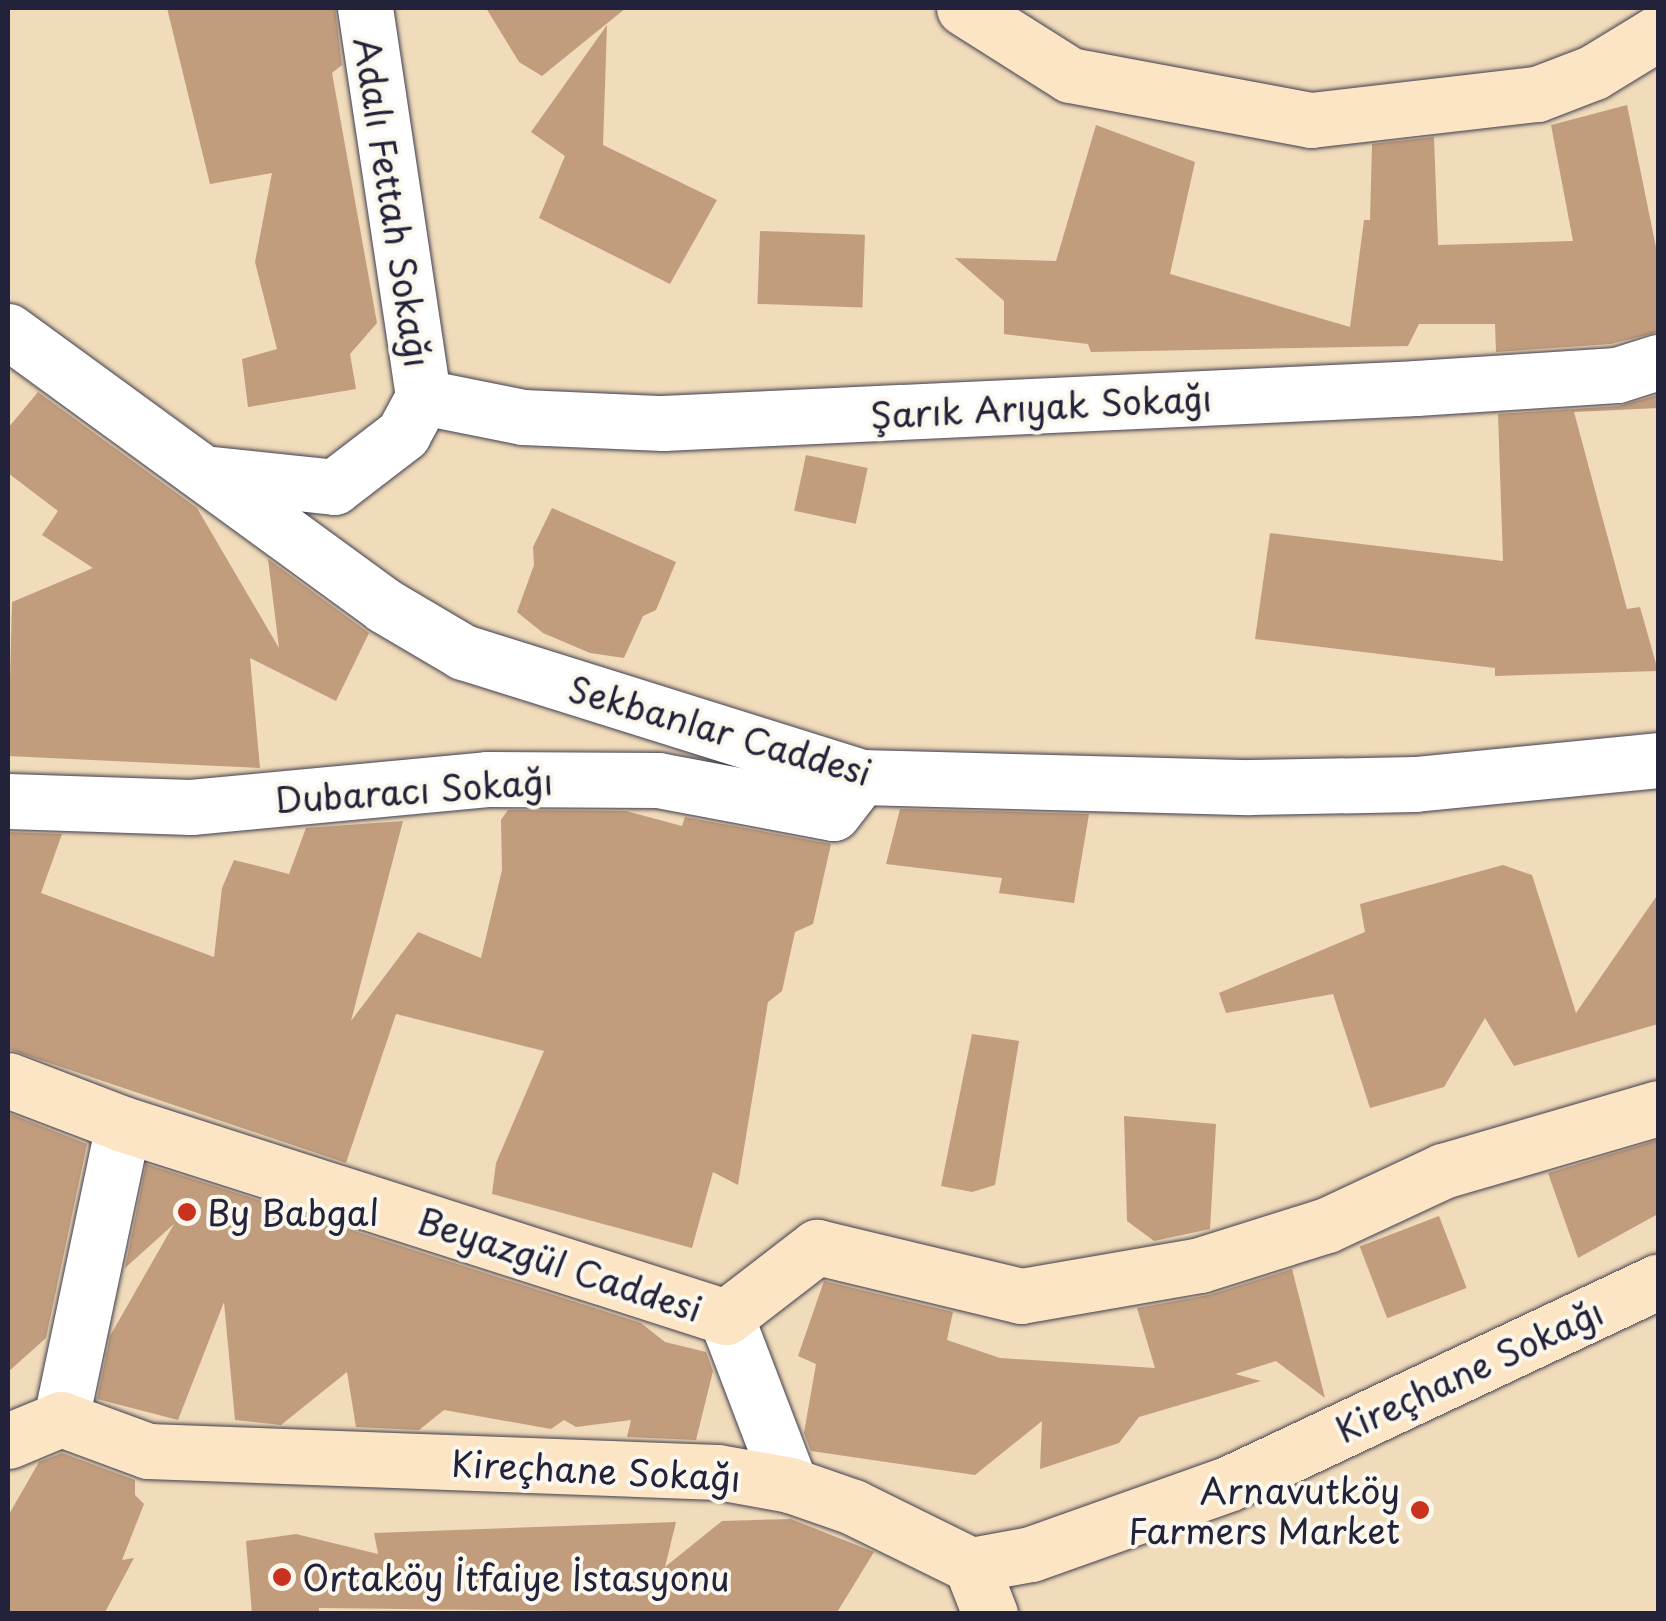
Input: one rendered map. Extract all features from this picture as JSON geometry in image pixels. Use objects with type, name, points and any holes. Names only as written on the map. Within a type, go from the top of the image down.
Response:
[{"type":"street","name":"Adalı Fettah Sokağı","points":[[365,8],[424,397]]},
{"type":"street","points":[[964,8],[1070,75],[1311,120],[1537,94],[1594,72],[1658,34]]},
{"type":"street","name":"Sekbanlar Caddesi","points":[[8,331],[208,473],[385,606],[463,652],[861,777],[1250,787],[1414,784],[1658,760]]},
{"type":"street","name":"Şarık Arıyak Sokağı","points":[[424,397],[523,418],[662,423],[1416,388],[1617,375],[1658,362]]},
{"type":"street","points":[[208,473],[334,487],[403,434],[424,397]]},
{"type":"street","name":"Dubaracı Sokağı","points":[[8,801],[191,808],[488,779],[658,780],[833,813],[861,777]]},
{"type":"street","name":"Beyazgül Caddesi","points":[[8,1080],[122,1124],[726,1317],[816,1246],[1021,1296],[1200,1265],[1326,1225],[1443,1172],[1658,1108]]},
{"type":"street","points":[[8,1441],[61,1419],[122,1124]]},
{"type":"street","name":"Kireçhane Sokağı","points":[[61,1419],[148,1451],[718,1472],[790,1485],[853,1507],[980,1589],[1032,1554],[1230,1483],[1658,1282]]},
{"type":"street","points":[[726,1317],[790,1485]]},
{"type":"building","points":[[167,8],[335,8],[342,65],[332,73],[377,323],[350,354],[356,389],[248,407],[242,359],[277,349],[255,262],[272,173],[210,184]]},
{"type":"building","points":[[486,8],[626,8],[542,76],[519,62]]},
{"type":"building","points":[[607,25],[603,145],[717,200],[670,284],[539,218],[565,156],[531,132]]},
{"type":"building","points":[[1627,105],[1658,257],[1658,332],[1611,344],[1496,352],[1495,324],[1419,324],[1408,346],[1091,352],[1088,344],[1004,334],[1004,301],[955,258],[1056,261],[1096,125],[1195,162],[1170,274],[1350,327],[1364,220],[1370,220],[1372,144],[1434,137],[1438,245],[1573,241],[1551,125]]},
{"type":"building","points":[[760,231],[865,235],[862,308],[757,304]]},
{"type":"building","points":[[38,392],[197,508],[279,648],[268,559],[369,633],[336,701],[250,658],[260,768],[8,756],[12,602],[93,568],[42,535],[58,511],[8,473],[8,428]]},
{"type":"building","points":[[1658,395],[1658,408],[1574,412],[1627,609],[1640,607],[1658,671],[1495,676],[1495,668],[1255,639],[1270,533],[1503,561],[1498,414],[1619,406]]},
{"type":"building","points":[[806,455],[868,468],[856,524],[794,511]]},
{"type":"building","points":[[552,508],[676,562],[656,610],[643,616],[624,658],[590,653],[543,633],[517,612],[534,565],[533,547]]},
{"type":"building","points":[[900,809],[1089,814],[1074,903],[999,893],[1002,878],[886,864]]},
{"type":"building","points":[[508,810],[626,811],[682,826],[685,817],[831,844],[813,924],[795,932],[782,991],[768,1002],[738,1185],[713,1172],[692,1248],[492,1194],[496,1163],[544,1051],[396,1014],[346,1163],[8,1049],[8,832],[62,834],[41,893],[214,957],[222,888],[234,860],[289,874],[306,828],[403,821],[351,1021],[418,932],[481,958],[502,870],[501,820]]},
{"type":"building","points":[[1503,865],[1532,875],[1576,1013],[1658,894],[1658,1024],[1514,1066],[1485,1018],[1444,1087],[1370,1108],[1333,994],[1226,1013],[1219,993],[1365,932],[1360,904]]},
{"type":"building","points":[[972,1034],[1019,1041],[995,1185],[972,1192],[941,1186]]},
{"type":"building","points":[[8,1113],[87,1144],[46,1338],[8,1372]]},
{"type":"building","points":[[1124,1116],[1216,1124],[1210,1229],[1154,1241],[1127,1221]]},
{"type":"building","points":[[1658,1140],[1658,1214],[1578,1258],[1548,1173]]},
{"type":"building","points":[[146,1164],[641,1323],[665,1342],[706,1352],[713,1371],[696,1440],[627,1437],[631,1420],[576,1427],[564,1420],[551,1429],[444,1410],[419,1430],[356,1427],[347,1372],[281,1425],[235,1420],[224,1302],[178,1420],[97,1399],[110,1336],[174,1224],[125,1268]]},
{"type":"building","points":[[1439,1216],[1467,1288],[1387,1318],[1360,1246]]},
{"type":"building","points":[[1292,1269],[1325,1398],[1276,1361],[1235,1374],[1261,1381],[1139,1417],[1119,1443],[1040,1469],[1042,1421],[975,1475],[811,1451],[804,1433],[816,1364],[798,1356],[824,1281],[953,1312],[947,1340],[1000,1358],[1155,1368],[1137,1308],[1209,1295]]},
{"type":"building","points":[[62,1453],[135,1480],[135,1495],[144,1504],[122,1560],[134,1558],[104,1614],[8,1614],[8,1516],[39,1462]]},
{"type":"building","points":[[791,1519],[874,1552],[836,1614],[319,1608],[319,1614],[252,1614],[246,1541],[296,1534],[378,1554],[374,1533],[676,1522],[665,1567],[722,1521]]},
{"type":"place","name":"By Babgal","points":[[187,1212]]},
{"type":"place","name":"Arnavutköy Farmers Market","points":[[1420,1510]]},
{"type":"place","name":"Ortaköy İtfaiye İstasyonu","points":[[282,1577]]}]
